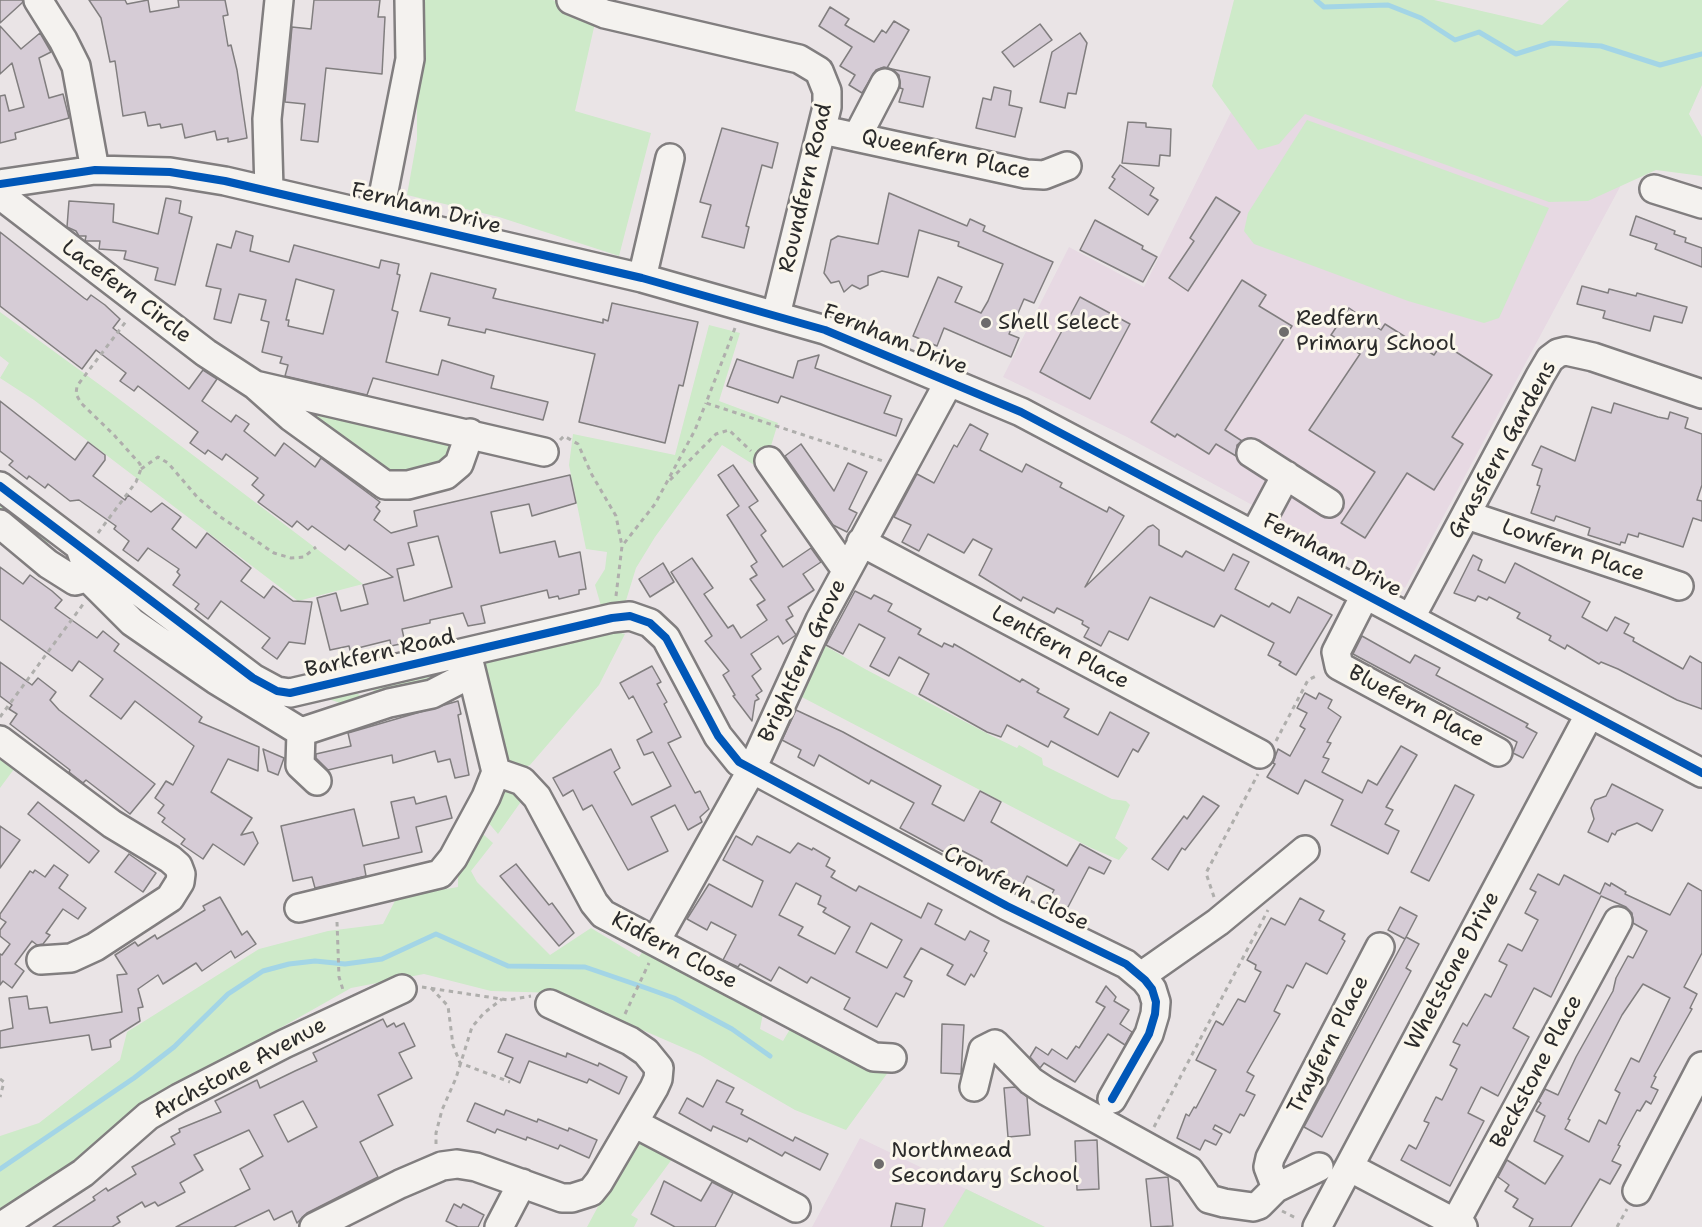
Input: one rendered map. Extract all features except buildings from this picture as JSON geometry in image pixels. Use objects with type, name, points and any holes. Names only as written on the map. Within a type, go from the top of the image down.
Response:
[{"type":"street","points":[[38,0],[76,66],[95,170]]},
{"type":"street","points":[[269,190],[267,119],[279,0]]},
{"type":"street","points":[[379,216],[410,59],[409,0]]},
{"type":"street","name":"Roundfern Road","points":[[571,0],[605,15],[809,63],[819,71],[827,91],[823,130],[777,315]]},
{"type":"street","points":[[857,137],[885,83]]},
{"type":"street","name":"Queenfern Place","points":[[823,130],[1026,174],[1044,175],[1067,166]]},
{"type":"street","points":[[642,278],[670,158]]},
{"type":"street","name":"Fernham Drive","points":[[0,184],[95,170],[170,172],[269,190],[642,278],[825,330],[950,380],[1021,412],[1702,773]]},
{"type":"street","points":[[1654,189],[1702,204]]},
{"type":"street","name":"Lacefern Circle","points":[[0,195],[206,353],[255,385],[291,417],[385,485],[408,485],[446,476],[459,464],[470,434]]},
{"type":"street","name":"Grassfern Gardens","points":[[1411,617],[1550,359],[1566,351],[1593,357],[1702,394]]},
{"type":"street","name":"Brightfern Grove","points":[[652,953],[751,771],[820,620],[846,570],[950,380]]},
{"type":"street","name":"Lacefern Circle","points":[[255,385],[544,452]]},
{"type":"street","points":[[1251,453],[1329,502]]},
{"type":"street","points":[[769,461],[846,570]]},
{"type":"street","points":[[1254,535],[1286,475]]},
{"type":"street","name":"Barkfern Road","points":[[0,486],[57,531],[85,559],[253,678],[277,691],[290,693],[468,659],[612,618],[630,616],[640,618],[666,638],[722,743],[731,756],[751,771]]},
{"type":"street","name":"Lowfern Place","points":[[1467,515],[1679,586]]},
{"type":"street","points":[[0,524],[54,568],[75,581],[85,559]]},
{"type":"street","points":[[54,568],[53,551],[57,531]]},
{"type":"street","name":"Lentfern Place","points":[[861,542],[1266,751]]},
{"type":"street","points":[[85,559],[103,595],[148,633],[208,675],[301,732],[389,703],[432,694],[461,679],[468,659]]},
{"type":"street","name":"Bluefern Place","points":[[1365,595],[1336,652],[1339,666],[1498,752]]},
{"type":"street","points":[[299,908],[440,874],[453,858],[486,797],[496,772],[468,659]]},
{"type":"street","name":"Whetstone Drive","points":[[1317,1227],[1589,715]]},
{"type":"street","points":[[301,732],[300,765],[317,781]]},
{"type":"street","points":[[0,740],[112,824],[170,859],[178,866],[181,874],[180,882],[171,898],[95,947],[71,958],[41,960]]},
{"type":"street","name":"Crowfern Close","points":[[751,771],[997,900],[1126,964],[1141,976],[1152,989],[1156,1002],[1155,1014],[1149,1034],[1112,1099]]},
{"type":"street","name":"Kidfern Close","points":[[496,772],[522,781],[537,797],[598,908],[652,953],[874,1057],[892,1058]]},
{"type":"street","points":[[1141,976],[1222,918],[1305,850]]},
{"type":"street","name":"Beckstone Place","points":[[1346,1174],[1459,1225],[1618,921]]},
{"type":"street","name":"Trayfern Place","points":[[1276,1188],[1268,1163],[1380,947]]},
{"type":"street","name":"Archstone Avenue","points":[[0,1227],[83,1173],[148,1116],[178,1098],[291,1040],[402,989]]},
{"type":"street","points":[[314,1227],[442,1166],[457,1164],[476,1167],[562,1198],[591,1192],[600,1182],[634,1123],[658,1079],[659,1068],[655,1061],[624,1037],[550,1004]]},
{"type":"street","points":[[974,1087],[983,1050],[995,1044],[1031,1081],[1046,1092],[1189,1170],[1209,1198],[1253,1207],[1264,1202],[1276,1188],[1319,1167]]},
{"type":"street","points":[[1637,1191],[1702,1066]]},
{"type":"street","points":[[634,1123],[796,1208]]},
{"type":"street","points":[[1278,1144],[1319,1167],[1346,1174]]},
{"type":"street","points":[[500,1227],[522,1183]]},
{"type":"path","points":[[140,303],[92,364],[77,386],[76,394],[81,403],[140,464],[141,469]]},
{"type":"path","points":[[622,546],[666,483],[706,403],[744,306]]},
{"type":"path","points":[[706,403],[823,440],[901,469]]},
{"type":"path","points":[[666,483],[709,440],[729,430],[739,437],[745,447],[769,461]]},
{"type":"path","points":[[544,452],[564,436],[578,444],[592,475],[616,516],[622,546],[612,618]]},
{"type":"path","points":[[0,717],[88,598],[85,559],[136,482],[141,469],[158,457],[168,463],[198,498],[219,516],[274,554],[291,558],[304,556],[316,547]]},
{"type":"path","points":[[1222,918],[1206,873],[1262,766],[1266,751],[1308,680],[1339,666]]},
{"type":"path","points":[[1152,1130],[1273,901]]},
{"type":"path","points":[[338,947],[339,978]]},
{"type":"path","points":[[626,1012],[652,953]]},
{"type":"path","points":[[402,989],[430,986],[502,999],[526,995],[540,997],[550,1004]]},
{"type":"path","points":[[430,986],[448,1006],[453,1045],[460,1063],[510,1083]]},
{"type":"path","points":[[429,1172],[436,1151],[438,1125],[472,1027],[483,1013],[502,999]]},
{"type":"path","points":[[0,1079],[4,1082],[0,1097]]},
{"type":"shaded area","name":"Redfern Primary School","points":[[1257,60],[1621,185],[1405,588],[1127,437],[1003,377],[1069,247],[1144,287]]},
{"type":"shaded area","name":"Northmead Secondary School","points":[[860,1138],[1045,1227],[812,1227]]},
{"type":"green space","points":[[422,0],[553,0],[595,23],[575,111],[651,133],[619,256],[499,217],[407,195],[417,139],[417,85],[425,61]]},
{"type":"green space","points":[[1234,0],[1434,0],[1542,25],[1569,0],[1702,0],[1702,85],[1689,114],[1702,137],[1702,176],[1656,170],[1588,201],[1549,202],[1305,114],[1279,144],[1258,150],[1212,86]]},
{"type":"green space","points":[[1307,120],[1549,208],[1499,318],[1484,323],[1408,301],[1254,244],[1244,231],[1248,213]]},
{"type":"green space","points":[[0,312],[363,584],[298,601],[34,400],[0,378],[9,363],[0,356]]},
{"type":"green space","points":[[709,325],[740,333],[719,401],[778,423],[770,449],[759,468],[722,445],[655,537],[636,568],[624,607],[581,620],[581,611],[601,606],[595,585],[605,569],[607,552],[586,549],[569,465],[573,434],[675,455]]},
{"type":"green space","points":[[284,396],[454,438],[454,459],[395,480]]},
{"type":"green space","points":[[0,495],[50,534],[45,556],[0,516]]},
{"type":"green space","points":[[606,629],[625,634],[599,685],[530,765],[519,769],[504,756],[481,673],[486,656]]},
{"type":"green space","points":[[817,641],[992,736],[1017,748],[1019,745],[1042,758],[1043,765],[1112,799],[1126,801],[1130,805],[1115,838],[1128,848],[1119,860],[1089,847],[796,694]]},
{"type":"green space","points":[[443,661],[459,671],[382,697],[366,685]]},
{"type":"green space","points":[[349,687],[367,701],[351,707],[326,698]]},
{"type":"green space","points":[[0,752],[17,765],[0,788]]},
{"type":"green space","points":[[506,783],[525,796],[498,834],[481,814]]},
{"type":"green space","points":[[475,827],[493,843],[471,871],[477,882],[550,955],[591,928],[639,957],[647,945],[764,1008],[760,1029],[783,1041],[793,1024],[889,1071],[846,1130],[795,1110],[700,1055],[557,993],[491,991],[424,974],[351,988],[130,1113],[72,1162],[0,1209],[0,1136],[39,1123],[120,1060],[127,1032],[259,949],[328,931],[383,924],[397,897],[458,887],[458,862]]},
{"type":"green space","points":[[643,1142],[675,1155],[631,1215],[638,1219],[634,1227],[587,1227],[630,1147]]},
{"type":"green space","points":[[966,1189],[1045,1227],[943,1227]]},
{"type":"waterway","points":[[1316,0],[1324,7],[1388,5],[1421,18],[1455,40],[1479,32],[1516,54],[1551,43],[1601,46],[1660,65],[1702,54]]},
{"type":"waterway","points":[[0,1169],[134,1078],[174,1047],[228,994],[263,971],[289,964],[315,961],[345,964],[382,959],[436,934],[508,966],[585,967],[674,998],[732,1029],[770,1056]]},
{"type":"cycle path","points":[[0,184],[95,170],[170,172],[225,181],[642,278],[825,330],[1021,412],[1702,773]]},
{"type":"cycle path","points":[[0,486],[253,678],[277,691],[290,693],[612,618],[630,616],[650,623],[666,638],[718,736],[739,762],[1007,906],[1126,964],[1145,980],[1152,989],[1156,1002],[1155,1014],[1149,1034],[1112,1099]]},
{"type":"place","name":"Shell Select","points":[[986,323]]},
{"type":"place","name":"Redfern Primary School","points":[[1284,332]]},
{"type":"place","name":"Northmead Secondary School","points":[[879,1164]]}]
